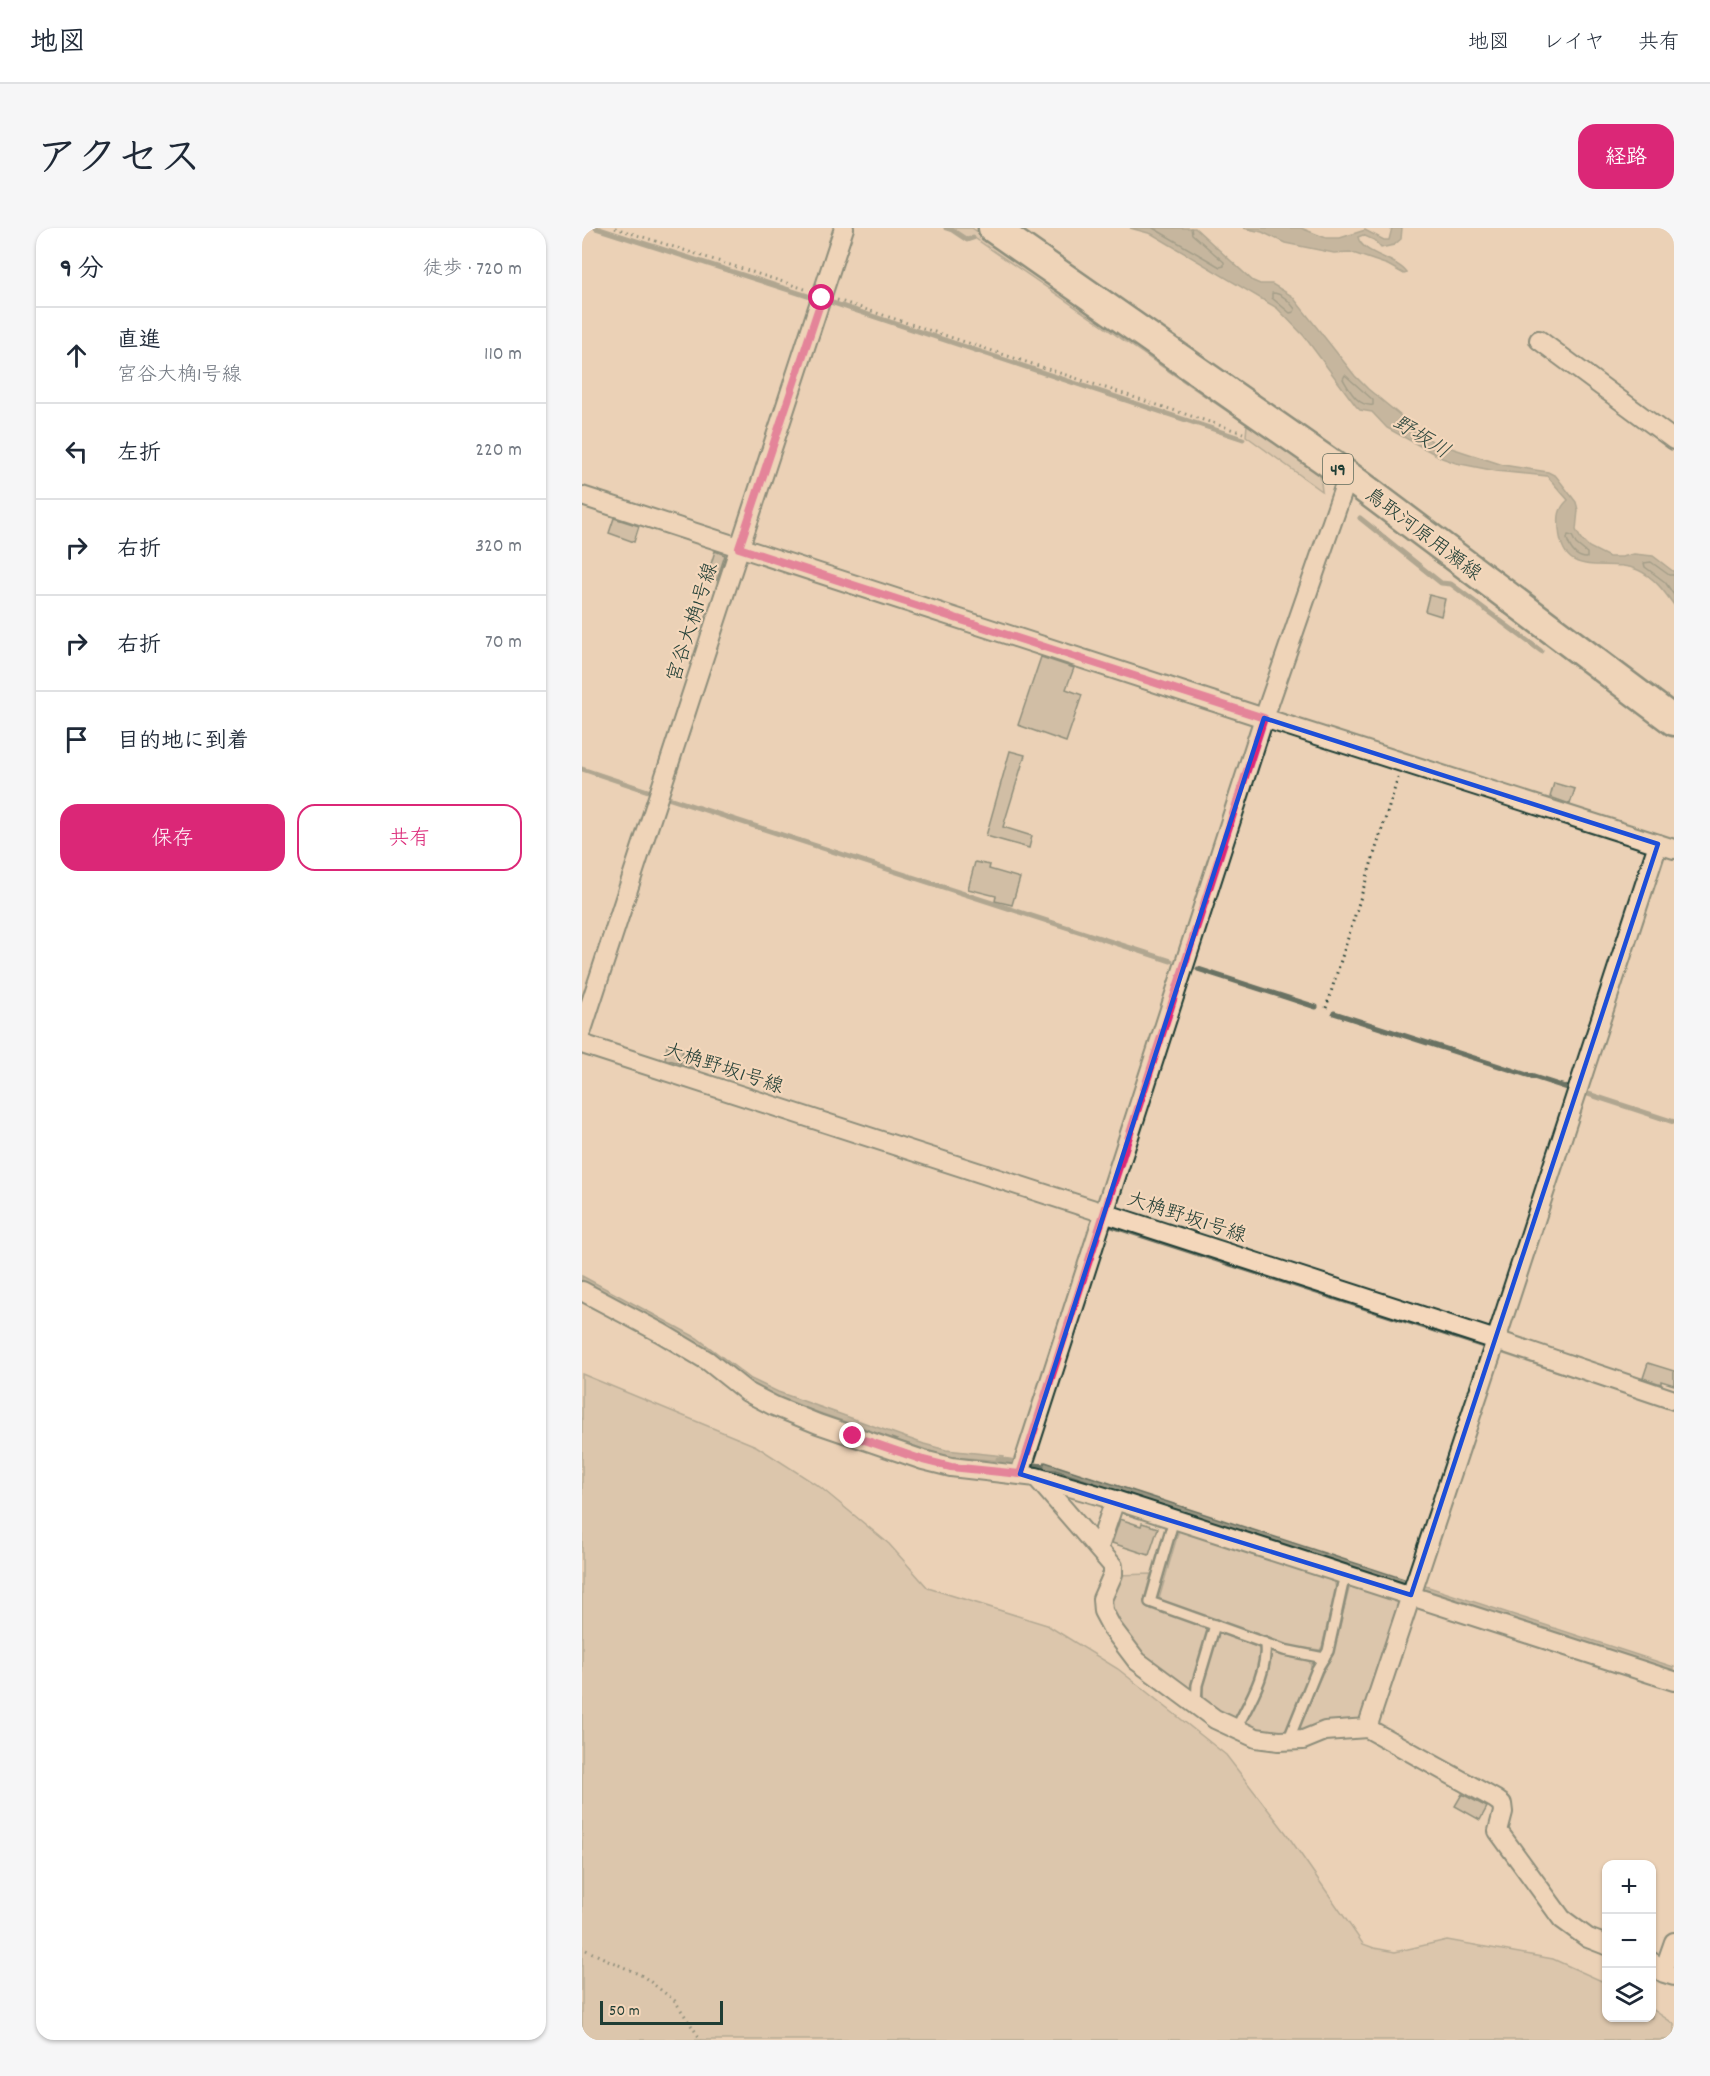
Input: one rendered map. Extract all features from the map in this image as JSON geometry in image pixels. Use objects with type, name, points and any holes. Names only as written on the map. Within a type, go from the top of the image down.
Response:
[{"type":"main road","name":"鳥取河原用瀬線","points":[[993,228],[1348,476],[1674,721]]},
{"type":"street","name":"宮谷大桷1号線","points":[[582,1030],[844,228]]},
{"type":"street","points":[[1539,340],[1674,440]]},
{"type":"street","points":[[1028,1475],[1104,1213],[1264,718],[1348,476]]},
{"type":"street","points":[[582,496],[1403,763],[1666,846],[1496,1340],[1367,1728]]},
{"type":"street","name":"大桷野坂1号線","points":[[582,1044],[1496,1340],[1674,1400]]},
{"type":"street","points":[[582,1291],[708,1361],[747,1392],[818,1424],[923,1460],[951,1467],[1028,1475],[1114,1500],[1674,1681]]},
{"type":"street","points":[[1028,1475],[1099,1547],[1113,1566],[1113,1574],[1102,1599],[1103,1611],[1112,1628],[1137,1661],[1215,1719],[1256,1738],[1303,1740],[1325,1731],[1367,1728],[1502,1804],[1503,1812],[1498,1831],[1562,1919],[1588,1938],[1602,1943]]},
{"type":"street","points":[[1099,1547],[1114,1500]]},
{"type":"lane","points":[[1174,1519],[1150,1602],[1284,1650],[1324,1658]]},
{"type":"lane","points":[[1288,1741],[1317,1669],[1329,1651],[1345,1574]]},
{"type":"lane","points":[[1196,1706],[1197,1685],[1215,1625]]},
{"type":"lane","points":[[1236,1729],[1262,1674],[1266,1655],[1264,1643]]},
{"type":"path","points":[[615,228],[1243,433]]},
{"type":"path","points":[[1326,1008],[1403,763]]},
{"type":"path","points":[[586,1950],[643,1976],[675,2001],[701,2040]]},
{"type":"highlighted area","points":[[1264,718],[1658,844],[1411,1595],[1020,1474]]},
{"type":"shaded area","points":[[947,228],[972,228],[1230,408],[1320,475],[1322,491],[1246,436],[1247,425],[973,237],[967,239]]},
{"type":"shaded area","points":[[582,1374],[756,1446],[820,1487],[889,1544],[928,1588],[1047,1625],[1118,1669],[1226,1755],[1286,1833],[1363,1944],[1395,1952],[1447,1940],[1553,1959],[1602,1981],[1602,2022],[1656,2022],[1656,2012],[1674,2024],[1674,2040],[582,2040]]},
{"type":"shaded area","points":[[1180,1526],[1334,1579],[1336,1589],[1320,1650],[1288,1646],[1160,1600]]},
{"type":"shaded area","points":[[1151,1574],[1145,1597],[1147,1606],[1210,1628],[1190,1695],[1143,1660],[1112,1621],[1109,1589],[1117,1575]]},
{"type":"shaded area","points":[[1350,1585],[1402,1597],[1364,1723],[1296,1736],[1305,1710],[1333,1651]]},
{"type":"shaded area","points":[[1217,1632],[1257,1647],[1261,1651],[1260,1669],[1235,1724],[1205,1706],[1203,1697],[1208,1659]]},
{"type":"shaded area","points":[[1271,1650],[1309,1661],[1312,1668],[1285,1736],[1242,1728],[1264,1677]]},
{"type":"water","name":"野坂川","points":[[1130,228],[1195,228],[1253,281],[1260,284],[1272,284],[1292,296],[1355,376],[1433,442],[1503,465],[1548,472],[1556,476],[1576,502],[1578,510],[1576,530],[1581,539],[1589,547],[1609,557],[1634,554],[1653,556],[1674,572],[1674,605],[1654,580],[1638,570],[1626,566],[1578,562],[1569,556],[1562,546],[1559,529],[1559,513],[1568,500],[1547,476],[1496,471],[1456,463],[1442,458],[1387,428],[1372,412],[1360,410],[1356,406],[1304,336],[1277,308],[1152,234]]},
{"type":"water","points":[[1243,228],[1301,228],[1326,238],[1340,238],[1365,230],[1384,240],[1389,240],[1392,228],[1402,228],[1401,239],[1394,245],[1381,248],[1374,240],[1363,235],[1358,237],[1366,248],[1396,263],[1407,273],[1404,274],[1388,265],[1350,252],[1334,253],[1285,243],[1262,232]]},
{"type":"water","points":[[582,1276],[697,1338],[751,1379],[778,1392],[924,1444],[946,1450],[1004,1456],[1003,1461],[943,1456],[777,1398],[749,1383],[694,1343],[582,1282]]},
{"type":"water","points":[[1045,1462],[1674,1667],[1674,1673],[1055,1470],[1044,1470],[1044,1468],[1037,1467],[1037,1464]]},
{"type":"building","points":[[614,518],[639,526],[634,542],[609,533]]},
{"type":"building","points":[[715,551],[725,555],[717,580],[707,577]]},
{"type":"building","points":[[1429,595],[1445,599],[1441,616],[1425,611]]},
{"type":"building","points":[[1041,657],[1074,668],[1066,689],[1082,695],[1066,742],[1018,725]]},
{"type":"building","points":[[1010,751],[1025,755],[1003,827],[1032,836],[1029,848],[986,836]]},
{"type":"building","points":[[1554,783],[1575,789],[1570,804],[1550,797]]},
{"type":"building","points":[[975,862],[990,865],[989,869],[1020,878],[1012,905],[995,901],[996,896],[968,889]]},
{"type":"building","points":[[667,1046],[683,1049],[680,1063],[665,1059]]},
{"type":"building","points":[[684,1053],[699,1057],[696,1069],[680,1064]]},
{"type":"building","points":[[1648,1363],[1674,1371],[1674,1385],[1661,1381],[1661,1384],[1643,1378]]},
{"type":"building","points":[[1120,1519],[1141,1526],[1142,1523],[1158,1528],[1149,1555],[1112,1543]]},
{"type":"building","points":[[1462,1794],[1487,1807],[1480,1820],[1455,1806]]},
{"type":"waterway","points":[[596,228],[814,298]]},
{"type":"waterway","points":[[946,228],[967,240],[973,238]]},
{"type":"waterway","points":[[830,302],[1243,439]]},
{"type":"waterway","points":[[1360,518],[1441,583],[1451,584],[1541,651]]},
{"type":"waterway","points":[[582,769],[651,792]]},
{"type":"waterway","points":[[668,798],[1171,961]]},
{"type":"waterway","points":[[1198,969],[1316,1007]]},
{"type":"waterway","points":[[1334,1013],[1571,1089]]},
{"type":"waterway","points":[[1585,1093],[1674,1122]]},
{"type":"waterway","points":[[1109,1225],[1487,1347]]},
{"type":"waterway","points":[[1497,1350],[1573,1375]]},
{"type":"waterway","points":[[998,1459],[1042,1466]]},
{"type":"route","points":[[822,298],[739,548],[1264,718],[1020,1474],[951,1467],[853,1436]]}]
